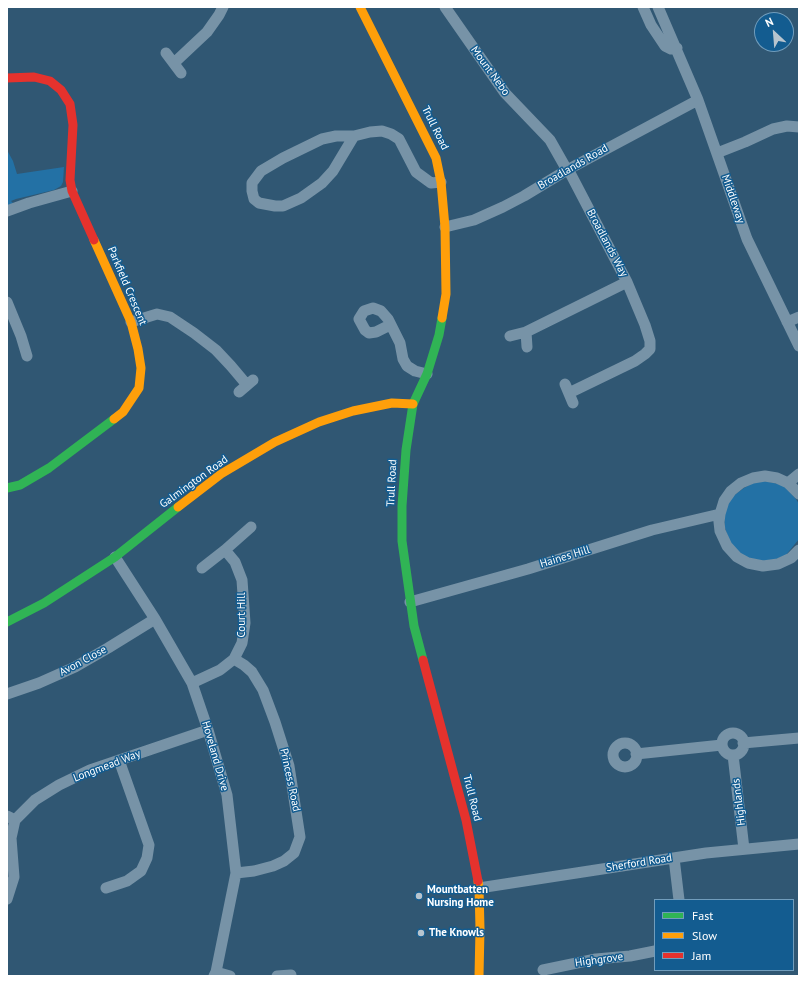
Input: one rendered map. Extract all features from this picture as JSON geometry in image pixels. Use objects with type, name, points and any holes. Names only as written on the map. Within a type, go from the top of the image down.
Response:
[{"type":"street","points":[[174,63],[207,32],[223,7]]},
{"type":"street","name":"Trull Road","points":[[360,7],[436,158],[441,182],[445,227],[446,294],[439,335],[427,374],[413,404],[406,450],[402,506],[402,541],[414,626],[466,820],[479,888],[479,976]]},
{"type":"street","name":"Mount Nebo","points":[[445,7],[505,93],[545,134],[567,169]]},
{"type":"street","points":[[643,7],[651,26],[665,46],[671,49],[677,48]]},
{"type":"street","name":"Middleway","points":[[658,7],[677,48],[698,100],[747,239],[799,346]]},
{"type":"street","points":[[166,53],[180,73]]},
{"type":"street","name":"Parkfield Crescent","points":[[7,78],[34,78],[50,81],[61,90],[70,104],[73,125],[70,180],[72,191],[131,322],[141,368],[139,388],[123,412],[49,468],[20,485],[7,488]]},
{"type":"street","name":"Broadlands Road","points":[[445,227],[474,220],[503,207],[524,196],[567,169],[698,100]]},
{"type":"street","points":[[717,153],[773,129],[787,126],[799,126]]},
{"type":"street","points":[[354,136],[333,171],[322,183],[301,198],[283,206],[259,203],[254,199],[252,183],[261,171],[283,158],[322,139],[336,136],[354,136],[382,130],[399,139],[416,172],[431,183],[441,182]]},
{"type":"street","name":"Broadlands Way","points":[[510,336],[526,332],[627,282],[567,169]]},
{"type":"street","points":[[7,211],[72,191]]},
{"type":"street","points":[[569,393],[635,361],[650,349],[650,341],[645,325],[627,282]]},
{"type":"street","points":[[7,302],[21,336],[26,356]]},
{"type":"street","points":[[131,322],[157,314],[170,318],[194,333],[216,350],[231,366],[246,386]]},
{"type":"street","points":[[787,322],[799,317]]},
{"type":"street","points":[[390,324],[400,343],[403,359],[407,366],[427,374]]},
{"type":"street","points":[[526,332],[527,347]]},
{"type":"street","name":"Galmington Road","points":[[7,622],[44,603],[115,557],[222,474],[275,442],[319,422],[353,411],[392,403],[413,404]]},
{"type":"street","points":[[788,483],[799,474]]},
{"type":"street","points":[[799,494],[788,483],[777,478],[765,476],[753,478],[741,483],[731,491],[724,501],[720,514],[720,531],[727,546],[737,557],[748,563],[763,566],[778,564],[791,558],[799,550]]},
{"type":"street","name":"Haines Hill","points":[[410,602],[528,569],[652,530],[720,514]]},
{"type":"street","points":[[199,569],[255,525]]},
{"type":"street","name":"Court Hill","points":[[225,550],[235,562],[242,580],[245,623],[242,643],[234,660]]},
{"type":"street","name":"Hoveland Drive","points":[[115,557],[155,619],[192,683],[208,730],[227,795],[236,873],[215,974]]},
{"type":"street","name":"Avon Close","points":[[7,694],[39,683],[75,667],[155,619]]},
{"type":"street","points":[[192,683],[220,670],[234,660]]},
{"type":"street","name":"Princess Road","points":[[234,660],[244,665],[252,672],[262,690],[275,722],[289,766],[300,837],[294,853],[284,861],[273,866],[254,871],[236,873]]},
{"type":"street","name":"Longmead Way","points":[[7,900],[14,877],[11,818],[35,800],[59,785],[90,770],[208,730]]},
{"type":"street","points":[[732,733],[740,736],[743,743],[741,750],[733,755],[726,753],[722,745],[722,742],[726,736],[732,733]]},
{"type":"street","points":[[743,743],[799,738]]},
{"type":"street","points":[[636,754],[722,745]]},
{"type":"street","name":"Highlands","points":[[733,755],[744,849]]},
{"type":"street","points":[[106,888],[120,889],[127,881],[140,871],[147,858],[149,845],[119,760]]},
{"type":"street","name":"Sherford Road","points":[[479,888],[674,858],[799,844]]},
{"type":"street","points":[[674,858],[679,899]]},
{"type":"street","name":"Highgrove","points":[[543,969],[596,959],[630,956],[654,951]]},
{"type":"street","points":[[215,974],[230,976]]},
{"type":"street","points":[[277,976],[290,975]]},
{"type":"shaded area","points":[[7,150],[13,161],[17,174],[64,167],[63,182],[61,186],[54,190],[16,199],[11,201],[13,203],[7,206]]},
{"type":"shaded area","points":[[764,481],[783,485],[796,499],[799,504],[799,539],[786,555],[774,560],[760,561],[747,558],[737,551],[729,540],[725,528],[724,517],[726,508],[733,496],[753,483]]},
{"type":"traffic: fast","points":[[423,660],[414,626],[402,541],[402,506],[406,450],[413,404],[427,374],[439,335],[442,318]]},
{"type":"traffic: fast","points":[[7,488],[20,485],[49,468],[114,419]]},
{"type":"traffic: fast","points":[[7,622],[44,603],[115,557],[178,507]]},
{"type":"traffic: slow","points":[[360,7],[436,158],[441,182],[445,227],[446,294],[442,318]]},
{"type":"traffic: slow","points":[[94,240],[131,322],[141,368],[139,388],[123,412],[114,419]]},
{"type":"traffic: slow","points":[[178,507],[221,474],[275,442],[319,422],[353,411],[392,403],[413,404]]},
{"type":"traffic: slow","points":[[478,881],[480,929],[479,976]]},
{"type":"traffic: jam","points":[[7,78],[34,77],[50,81],[61,90],[70,104],[73,125],[70,180],[72,191],[94,240]]},
{"type":"traffic: jam","points":[[423,660],[466,820],[478,881]]},
{"type":"place","name":"Mountbatten Nursing Home","points":[[419,896]]},
{"type":"place","name":"The Knowls","points":[[421,933]]}]
